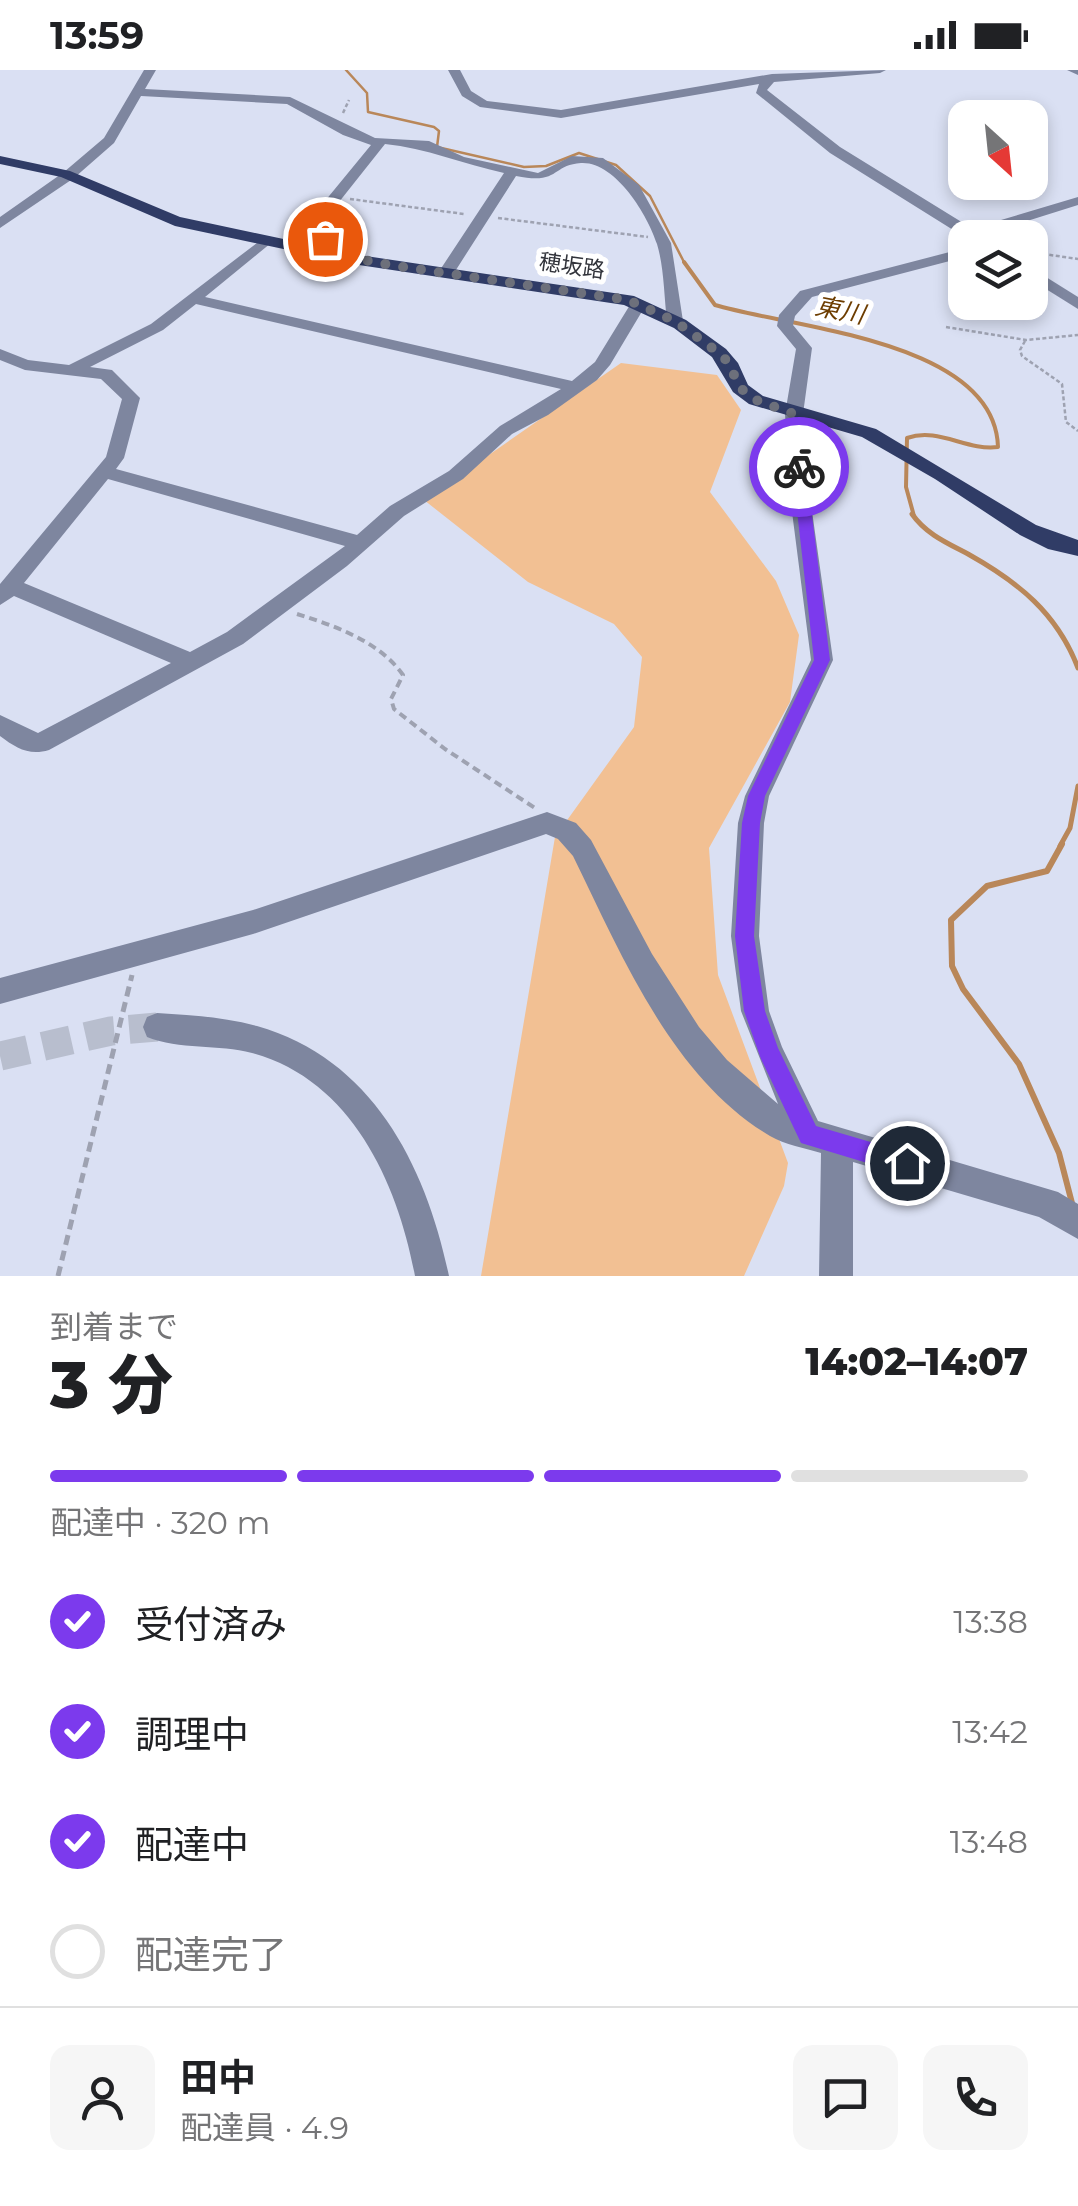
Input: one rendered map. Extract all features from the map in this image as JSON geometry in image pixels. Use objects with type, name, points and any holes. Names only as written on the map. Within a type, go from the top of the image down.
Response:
[{"type":"main road","name":"穂坂路","points":[[0,160],[69,176],[174,221],[313,250],[638,304],[675,321],[728,362],[740,388],[756,400],[794,414],[841,422],[911,456],[1028,530],[1056,544],[1078,548]]},
{"type":"street","points":[[0,224],[69,176],[109,140],[150,70]]},
{"type":"street","points":[[454,70],[466,93],[484,104],[561,114],[767,79],[880,70]]},
{"type":"street","points":[[780,70],[782,73],[767,79],[760,90],[835,150],[948,221]]},
{"type":"street","points":[[138,92],[290,102],[298,112],[318,117],[335,129],[380,143],[428,145],[429,149],[462,160],[540,177],[572,160],[598,161],[627,180],[664,243],[675,321]]},
{"type":"street","points":[[313,250],[328,233],[332,201],[380,143]]},
{"type":"street","points":[[446,273],[512,171]]},
{"type":"street","points":[[1016,220],[1078,201]]},
{"type":"street","points":[[74,368],[157,328],[266,240]]},
{"type":"street","points":[[836,1276],[823,1139],[769,1052],[755,1011],[744,936],[756,796],[822,660],[801,504],[794,414],[804,348],[786,320],[806,294],[948,256]]},
{"type":"street","points":[[1048,284],[1078,304]]},
{"type":"street","points":[[196,299],[575,387]]},
{"type":"street","points":[[0,724],[26,742],[41,743],[192,662],[276,608],[398,510],[456,475],[506,430],[575,387],[602,365],[638,304]]},
{"type":"street","points":[[0,354],[25,365],[106,374],[130,398],[115,458],[36,550],[6,592],[192,662]]},
{"type":"street","points":[[104,472],[360,544]]},
{"type":"street","points":[[0,991],[253,922],[548,824],[568,831],[582,848],[646,974],[722,1078],[754,1108],[782,1126],[1047,1203],[1077,1222]]},
{"type":"street","points":[[157,1027],[221,1032],[273,1045],[321,1072],[362,1111],[402,1168],[417,1208],[432,1276]]},
{"type":"path","points":[[1048,255],[1078,259]]},
{"type":"path","points":[[946,328],[963,327],[1026,340],[1078,335]]},
{"type":"path","points":[[1026,340],[1020,350],[1022,356],[1062,384],[1066,422],[1078,431]]},
{"type":"path","points":[[276,608],[325,623],[388,657],[403,675],[391,699],[394,709],[460,763],[492,778],[540,812],[548,824]]},
{"type":"path","points":[[58,1276],[138,954]]},
{"type":"shaded area","points":[[621,363],[717,375],[741,410],[710,492],[776,581],[799,635],[790,702],[709,848],[718,975],[788,1163],[784,1186],[744,1276],[481,1276],[555,837],[634,727],[642,657],[614,624],[528,582],[424,500]]},
{"type":"waterway","name":"東川","points":[[346,70],[367,93],[368,112],[434,127],[439,131],[437,147],[524,167],[546,166],[579,153],[616,165],[650,196],[685,264]]},
{"type":"waterway","name":"東川","points":[[684,262],[715,305],[884,344],[927,361],[963,383],[988,411],[998,447],[975,446],[930,435],[907,438],[906,487],[914,516]]},
{"type":"waterway","name":"東川","points":[[912,514],[930,533],[1003,576],[1034,601],[1059,631],[1078,668]]},
{"type":"waterway","name":"東川","points":[[1060,846],[1070,828],[1078,786]]},
{"type":"waterway","name":"東川","points":[[1062,844],[1047,871],[987,886],[951,920],[952,966],[963,989],[1019,1064],[1059,1153],[1073,1207]]},
{"type":"tunnel","points":[[0,1056],[111,1031],[157,1027]]},
{"type":"way so far","points":[[325,239],[313,250],[596,294],[655,310],[719,353],[728,362],[740,388],[756,400],[794,414],[799,467]]},
{"type":"route","points":[[799,467],[822,660],[756,796],[744,936],[747,970],[769,1052],[809,1135],[907,1163]]}]
